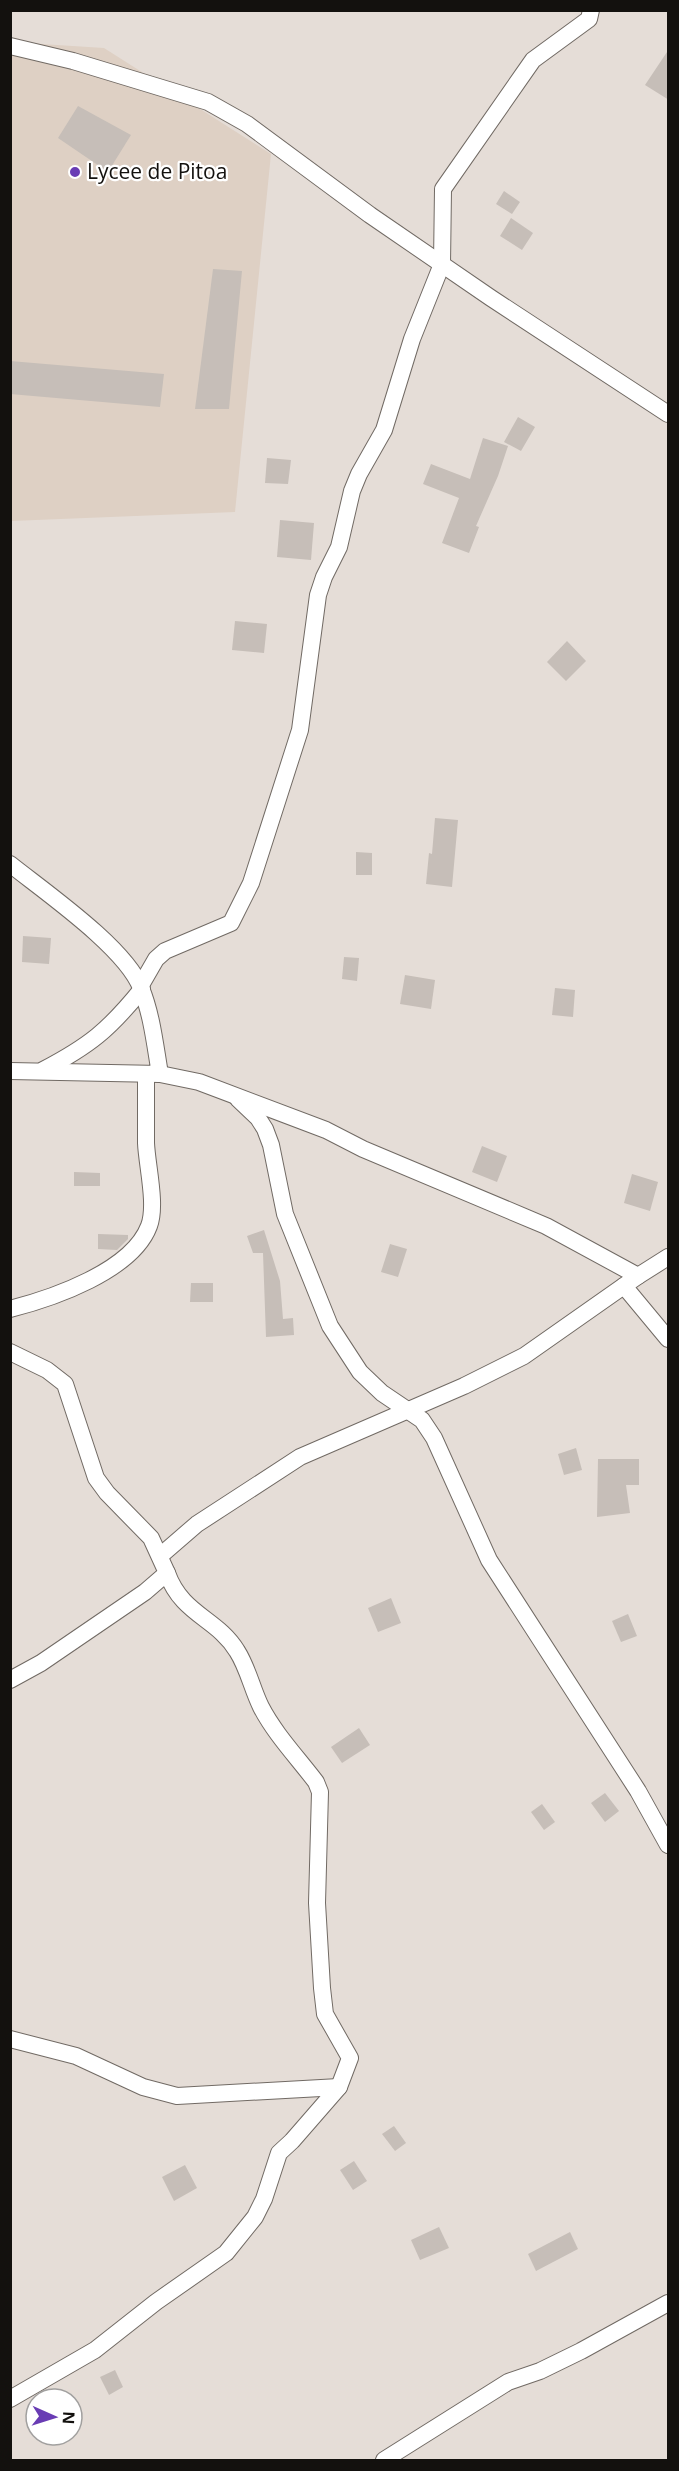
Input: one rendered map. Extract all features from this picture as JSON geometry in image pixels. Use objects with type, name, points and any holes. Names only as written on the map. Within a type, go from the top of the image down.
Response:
[{"type":"street","points":[[39,1072],[76,1053],[108,1028],[141,987],[156,959],[165,951],[231,923],[251,883],[300,730],[318,595],[339,547],[352,491],[384,430],[412,339],[442,264],[443,189],[533,60],[589,19],[591,10]]},
{"type":"street","points":[[10,46],[73,61],[208,102],[248,124],[361,208],[442,264],[669,414]]},
{"type":"street","points":[[10,864],[100,937],[118,955],[141,987],[153,1074],[146,1142],[151,1199],[150,1224],[142,1240],[120,1261],[94,1279],[40,1302],[10,1309]]},
{"type":"street","points":[[10,1071],[153,1074],[199,1082],[326,1130],[363,1149],[546,1226],[638,1276]]},
{"type":"street","points":[[233,1095],[258,1118],[266,1129],[285,1214],[330,1326],[360,1371],[382,1393],[422,1420],[439,1446],[489,1560],[632,1781],[669,1845]]},
{"type":"street","points":[[160,1556],[197,1524],[300,1458],[464,1386],[524,1356],[669,1257]]},
{"type":"street","points":[[624,1286],[669,1339]]},
{"type":"street","points":[[10,1352],[47,1370],[64,1384],[96,1478],[107,1493],[151,1538],[172,1587],[183,1601],[237,1650],[270,1724],[316,1782],[320,1792],[317,1903],[322,1988],[326,2014],[350,2058],[339,2087],[279,2153],[264,2199],[255,2217],[226,2253],[156,2302],[95,2350],[10,2399]]},
{"type":"street","points":[[10,1680],[41,1663],[145,1592],[167,1573]]},
{"type":"street","points":[[10,2039],[76,2056],[143,2087],[177,2096],[339,2087]]},
{"type":"street","points":[[384,2460],[508,2382],[540,2371],[581,2351],[669,2303]]},
{"type":"shaded area","points":[[10,42],[104,48],[271,154],[235,512],[11,521]]},
{"type":"building","points":[[669,49],[669,100],[645,85]]},
{"type":"building","points":[[78,106],[131,135],[108,172],[58,138]]},
{"type":"building","points":[[504,191],[520,202],[512,214],[496,204]]},
{"type":"building","points":[[511,218],[533,233],[522,250],[500,236]]},
{"type":"building","points":[[213,269],[242,271],[229,409],[195,409]]},
{"type":"building","points":[[10,361],[164,374],[160,407],[10,394]]},
{"type":"building","points":[[518,417],[535,427],[521,451],[504,442]]},
{"type":"building","points":[[483,438],[508,446],[498,476],[476,526],[479,527],[469,553],[442,543],[459,498],[423,484],[431,464],[470,479]]},
{"type":"building","points":[[267,458],[291,460],[288,484],[265,483]]},
{"type":"building","points":[[280,520],[314,523],[311,560],[277,557]]},
{"type":"building","points":[[235,621],[267,624],[264,653],[232,650]]},
{"type":"building","points":[[567,641],[586,661],[566,681],[547,662]]},
{"type":"building","points":[[435,818],[458,820],[452,887],[426,884],[429,853],[432,854]]},
{"type":"building","points":[[356,852],[372,853],[372,875],[356,875]]},
{"type":"building","points":[[23,936],[51,938],[49,964],[22,962]]},
{"type":"building","points":[[344,957],[359,958],[357,981],[342,979]]},
{"type":"building","points":[[405,975],[435,980],[431,1009],[400,1004]]},
{"type":"building","points":[[555,988],[575,990],[573,1017],[552,1015]]},
{"type":"building","points":[[482,1146],[507,1156],[497,1182],[472,1172]]},
{"type":"building","points":[[74,1172],[100,1173],[100,1186],[74,1186]]},
{"type":"building","points":[[632,1174],[658,1182],[650,1211],[624,1203]]},
{"type":"building","points":[[264,1230],[280,1281],[283,1319],[293,1318],[294,1335],[266,1337],[263,1253],[253,1253],[247,1236]]},
{"type":"building","points":[[98,1234],[128,1235],[128,1239],[117,1250],[98,1249]]},
{"type":"building","points":[[390,1244],[407,1249],[398,1277],[381,1272]]},
{"type":"building","points":[[191,1283],[213,1283],[213,1302],[190,1302]]},
{"type":"building","points":[[576,1448],[582,1470],[564,1475],[558,1454]]},
{"type":"building","points":[[598,1459],[639,1459],[639,1485],[626,1485],[630,1513],[597,1517]]},
{"type":"building","points":[[391,1598],[401,1623],[378,1632],[368,1608]]},
{"type":"building","points":[[628,1614],[637,1636],[621,1642],[612,1621]]},
{"type":"building","points":[[359,1728],[370,1745],[342,1763],[331,1747]]},
{"type":"building","points":[[605,1793],[619,1811],[605,1822],[591,1803]]},
{"type":"building","points":[[542,1804],[555,1822],[544,1830],[531,1812]]},
{"type":"building","points":[[394,2126],[406,2143],[395,2151],[382,2134]]},
{"type":"building","points":[[354,2161],[367,2181],[353,2190],[340,2170]]},
{"type":"building","points":[[185,2165],[197,2188],[174,2201],[162,2177]]},
{"type":"building","points":[[439,2227],[449,2248],[420,2260],[411,2240]]},
{"type":"building","points":[[570,2232],[578,2249],[536,2271],[528,2254]]},
{"type":"building","points":[[115,2370],[123,2387],[109,2395],[100,2377]]},
{"type":"place","name":"Lycee de Pitoa","points":[[75,172]]}]
